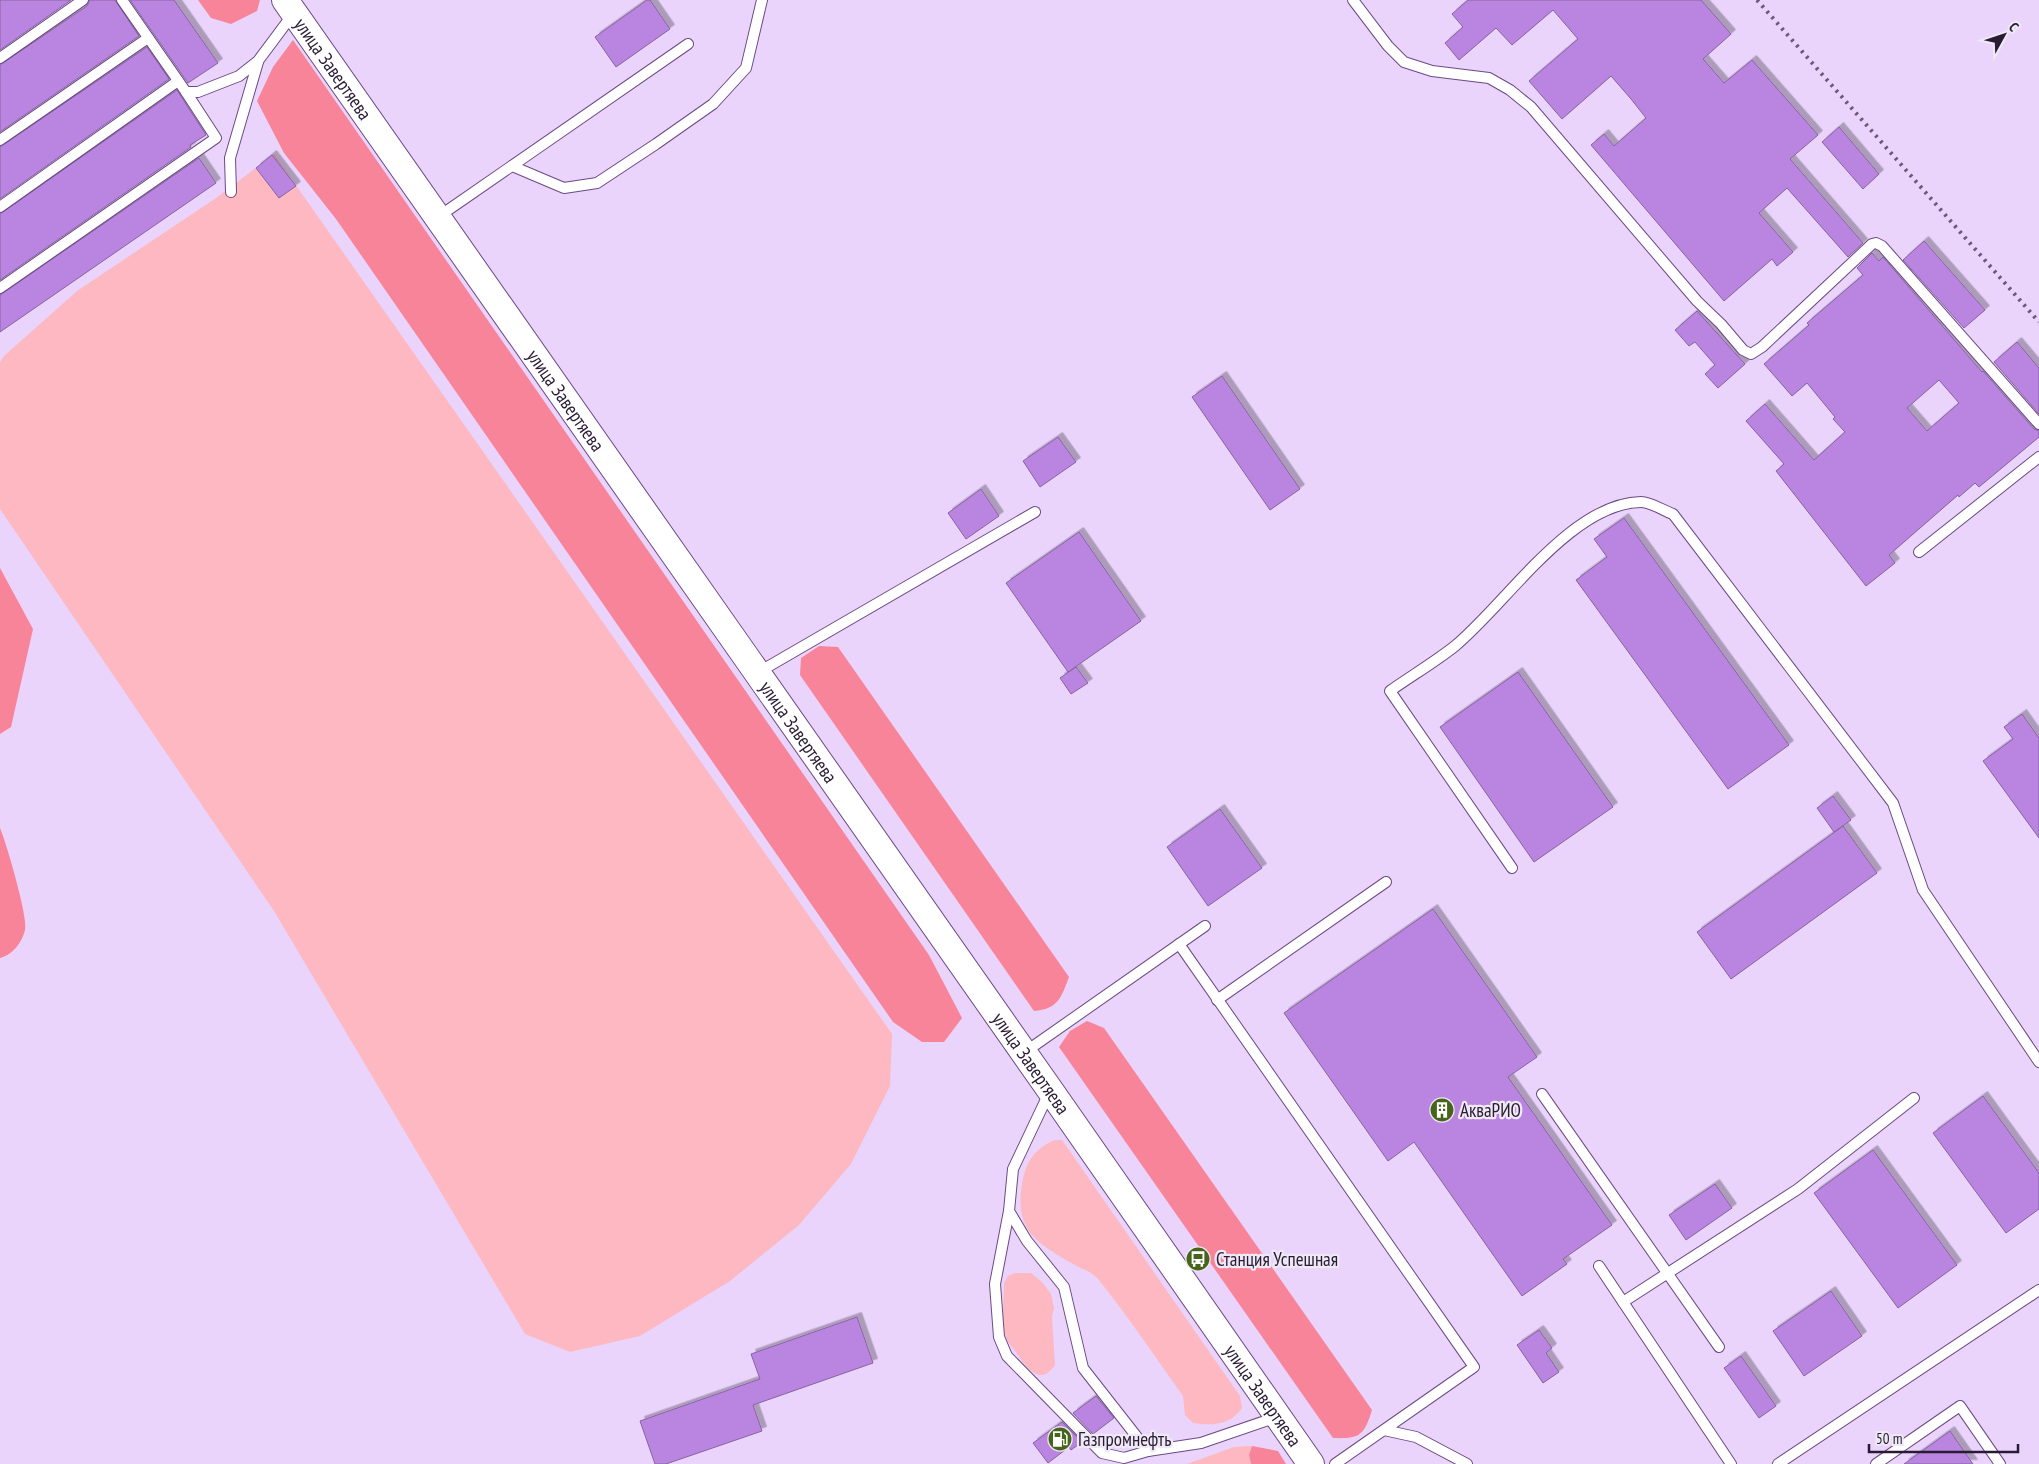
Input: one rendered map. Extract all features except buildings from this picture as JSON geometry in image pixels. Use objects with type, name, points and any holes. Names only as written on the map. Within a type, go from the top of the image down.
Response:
[{"type":"main road","name":"улица Завертяева","points":[[289,6],[756,674],[1024,1052],[1310,1464]]},
{"type":"lane","points":[[0,58],[84,0]]},
{"type":"lane","points":[[0,288],[216,138],[122,0]]},
{"type":"lane","points":[[512,166],[564,188],[597,183],[656,144],[712,104],[746,68],[762,0]]},
{"type":"lane","points":[[1353,0],[1388,46],[1404,62],[1432,71],[1490,78],[1510,90],[1531,107],[1628,223],[1743,350],[1751,354],[1762,347],[1872,244],[1876,243],[1882,246],[2039,424]]},
{"type":"lane","points":[[231,192],[230,158],[249,87],[258,61],[289,6]]},
{"type":"lane","points":[[0,140],[148,38]]},
{"type":"lane","points":[[437,218],[688,44]]},
{"type":"lane","points":[[186,92],[198,92],[239,76],[258,61]]},
{"type":"lane","points":[[0,206],[178,81]]},
{"type":"lane","points":[[1919,552],[2039,457]]},
{"type":"lane","points":[[1512,868],[1390,692],[1455,646],[1535,564],[1589,518],[1618,506],[1643,502],[1673,514],[1893,803],[1900,828],[1923,890],[2039,1062]]},
{"type":"lane","points":[[756,674],[1035,512]]},
{"type":"lane","points":[[1217,1000],[1386,882]]},
{"type":"lane","points":[[1024,1052],[1205,926]]},
{"type":"lane","points":[[1179,944],[1474,1367],[1335,1464]]},
{"type":"lane","points":[[1050,1090],[1013,1168],[1009,1211],[996,1284],[999,1337],[1008,1356],[1102,1453],[1124,1458],[1200,1443],[1278,1417]]},
{"type":"lane","points":[[1542,1094],[1719,1347]]},
{"type":"lane","points":[[1623,1302],[1798,1189],[1914,1098]]},
{"type":"lane","points":[[1009,1211],[1027,1241],[1064,1287],[1083,1368],[1148,1452]]},
{"type":"lane","points":[[1599,1266],[1731,1464]]},
{"type":"lane","points":[[1778,1464],[2039,1290]]},
{"type":"lane","points":[[1876,1464],[1960,1406],[2000,1464]]},
{"type":"lane","points":[[1384,1430],[1416,1437],[1467,1464]]},
{"type":"shaded area","points":[[198,0],[260,0],[257,11],[231,24],[211,18]]},
{"type":"shaded area","points":[[293,40],[929,955],[962,1018],[944,1042],[922,1042],[893,1022],[336,219],[284,153],[257,101],[273,67]]},
{"type":"shaded area","points":[[274,154],[892,1034],[890,1086],[851,1164],[799,1225],[730,1281],[640,1336],[570,1352],[525,1334],[274,911],[0,509],[0,362],[4,356],[77,291],[216,198]]},
{"type":"shaded area","points":[[0,568],[33,629],[11,727],[0,734]]},
{"type":"shaded area","points":[[819,646],[838,647],[1069,977],[1064,991],[1054,1005],[1034,1011],[800,675],[801,658]]},
{"type":"shaded area","points":[[0,828],[16,879],[25,930],[19,944],[9,954],[0,958]]},
{"type":"shaded area","points":[[1087,1021],[1104,1028],[1372,1410],[1363,1431],[1359,1434],[1349,1438],[1333,1438],[1059,1047],[1070,1031]]},
{"type":"shaded area","points":[[1054,1140],[1062,1140],[1240,1396],[1242,1408],[1232,1418],[1214,1424],[1193,1423],[1185,1415],[1183,1396],[1098,1279],[1040,1243],[1025,1225],[1020,1200],[1026,1169],[1036,1152]]},
{"type":"shaded area","points":[[1015,1273],[1031,1273],[1042,1282],[1051,1294],[1054,1308],[1052,1317],[1055,1365],[1044,1375],[1034,1373],[1029,1369],[1008,1342],[1004,1332],[1004,1283],[1008,1276]]},
{"type":"shaded area","points":[[1252,1446],[1249,1455],[1251,1464],[1187,1464],[1234,1447]]},
{"type":"shaded area","points":[[1252,1446],[1278,1451],[1286,1464],[1251,1464],[1249,1455]]},
{"type":"railway","points":[[1757,0],[2039,322]]},
{"type":"place","name":"АкваРИО","points":[[1442,1110]]},
{"type":"place","name":"Станция Успешная","points":[[1198,1259]]},
{"type":"place","name":"Газпромнефть","points":[[1060,1439]]}]
